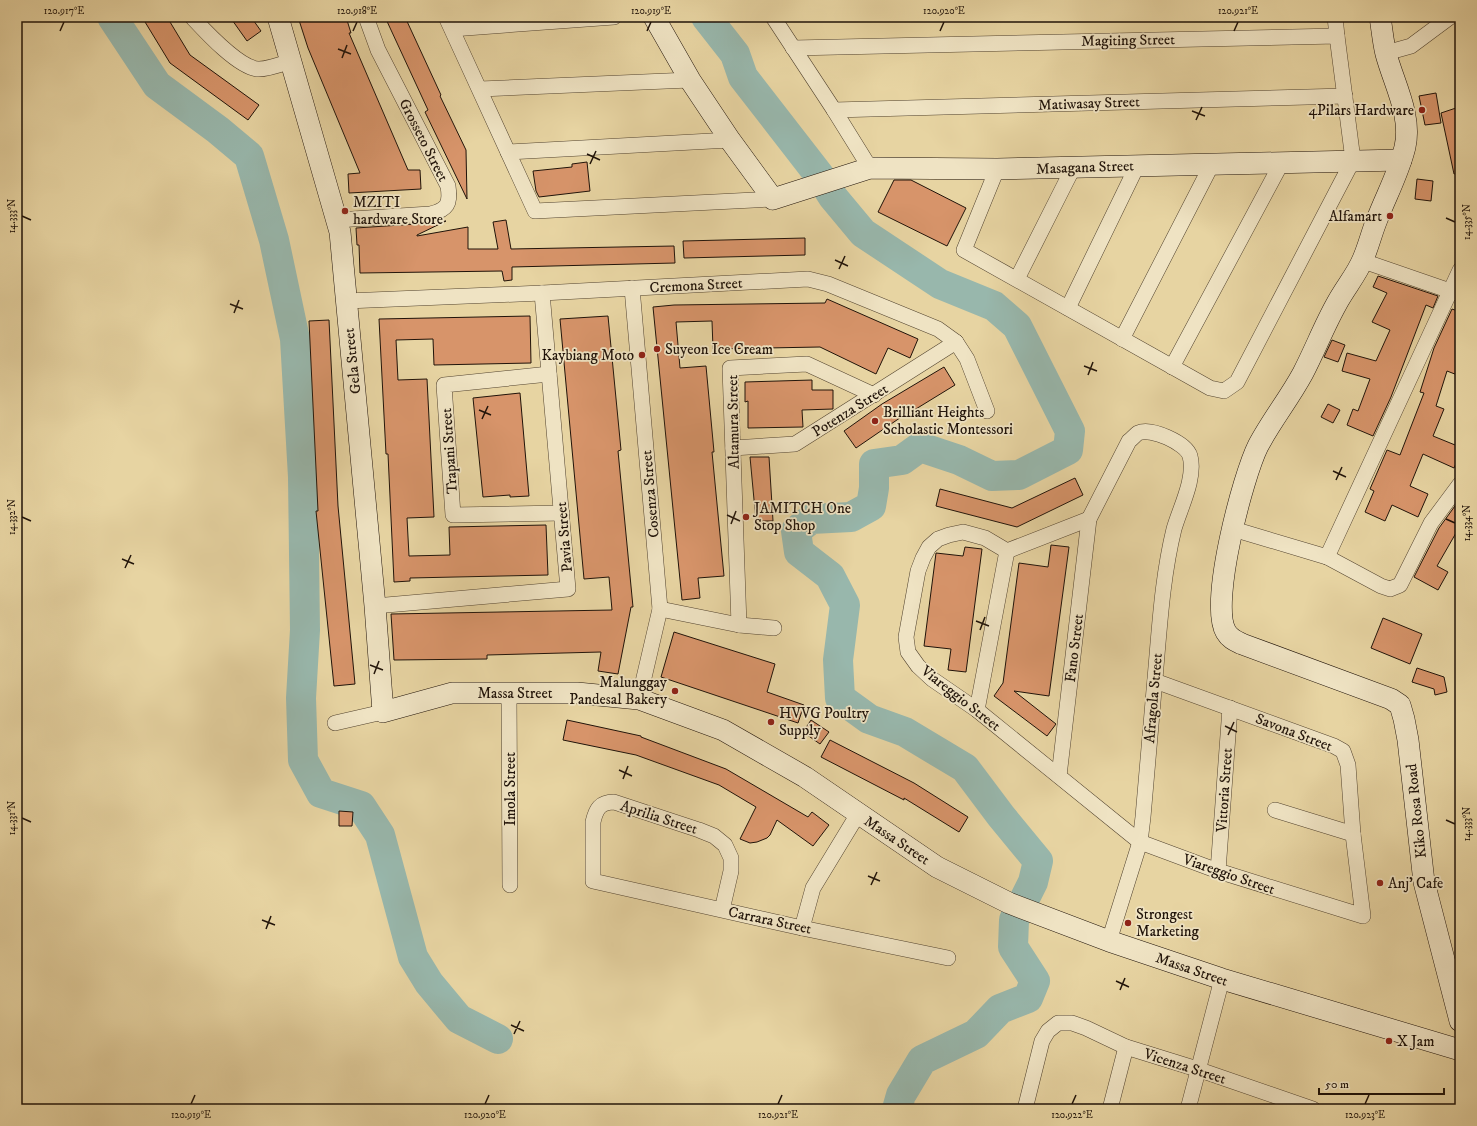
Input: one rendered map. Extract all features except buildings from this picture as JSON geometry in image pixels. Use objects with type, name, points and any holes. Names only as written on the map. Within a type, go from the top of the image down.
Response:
[{"type":"street","points":[[192,17],[230,54],[246,64],[258,69],[291,61]]},
{"type":"street","name":"Gela Street","points":[[278,17],[340,232],[375,606],[383,712]]},
{"type":"street","name":"Grosseto Street","points":[[337,220],[430,214],[440,211],[447,206],[450,198],[448,186],[378,50],[366,17]]},
{"type":"street","points":[[614,17],[449,23],[535,211],[773,199]]},
{"type":"street","points":[[654,17],[690,80],[730,140],[773,199]]},
{"type":"street","points":[[773,17],[870,168]]},
{"type":"street","points":[[996,170],[964,250],[1210,388],[1224,391],[1237,382],[1353,160],[1335,17]]},
{"type":"street","points":[[1380,17],[1386,53],[1404,112],[1406,126],[1405,146],[1401,160],[1377,218],[1363,261],[1335,306],[1303,374],[1274,419],[1258,448],[1243,487],[1233,529],[1327,557],[1381,586],[1390,589],[1400,584],[1431,523],[1460,484]]},
{"type":"street","points":[[1386,53],[1411,46],[1450,17]]},
{"type":"street","name":"Magiting Street","points":[[794,48],[1338,36]]},
{"type":"street","points":[[480,89],[690,80]]},
{"type":"street","name":"Matiwasay Street","points":[[834,110],[1345,96]]},
{"type":"street","points":[[508,152],[730,140]]},
{"type":"street","name":"Masagana Street","points":[[773,199],[870,168],[996,170],[1401,160]]},
{"type":"street","points":[[1172,367],[1282,162]]},
{"type":"street","points":[[1122,338],[1212,164]]},
{"type":"street","points":[[1068,308],[1137,166]]},
{"type":"street","points":[[1017,279],[1073,168]]},
{"type":"street","points":[[1363,261],[1455,292]]},
{"type":"street","points":[[1327,557],[1455,292],[1460,270]]},
{"type":"street","name":"Cremona Street","points":[[346,300],[542,293],[808,279],[828,284],[938,329],[956,342],[966,359],[986,412]]},
{"type":"street","name":"Cosenza Street","points":[[632,288],[660,609],[639,699]]},
{"type":"street","name":"Pavia Street","points":[[375,606],[568,589],[542,293]]},
{"type":"street","name":"Potenza Street","points":[[733,448],[795,444],[956,342]]},
{"type":"street","name":"Altamura Street","points":[[738,625],[730,368],[807,364],[874,395]]},
{"type":"street","name":"Trapani Street","points":[[550,374],[444,385],[453,515],[562,513]]},
{"type":"street","name":"Afragola Street","points":[[1089,519],[1129,441],[1138,433],[1150,431],[1164,436],[1182,446],[1190,454],[1192,466],[1190,479],[1174,529],[1163,586],[1140,842],[1109,941]]},
{"type":"street","points":[[978,710],[1007,551],[1089,519]]},
{"type":"street","name":"Fano Street","points":[[1059,776],[1089,519]]},
{"type":"street","name":"Kiko Rosa Road","points":[[1233,529],[1224,575],[1222,601],[1222,617],[1225,631],[1232,639],[1242,644],[1391,698],[1400,705],[1408,740],[1424,882],[1460,1021]]},
{"type":"street","name":"Viareggio Street","points":[[1007,551],[985,538],[963,532],[938,539],[929,547],[918,571],[906,638],[908,652],[918,666],[932,679],[978,710],[1140,842],[1218,871],[1363,916]]},
{"type":"street","points":[[660,609],[738,625],[774,628]]},
{"type":"street","name":"Savona Street","points":[[1155,681],[1334,746],[1343,751],[1348,764],[1352,834],[1363,916]]},
{"type":"street","name":"Massa Street","points":[[335,723],[383,712],[452,693],[577,693],[639,699],[723,730],[805,777],[936,867],[1009,903],[1109,941],[1222,979],[1460,1050]]},
{"type":"street","name":"Imola Street","points":[[509,693],[510,885]]},
{"type":"street","name":"Vittoria Street","points":[[1218,871],[1230,708]]},
{"type":"street","name":"Aprilia Street","points":[[593,881],[593,822],[595,812],[600,806],[607,802],[614,802],[700,830],[714,836],[725,845],[731,858],[731,864],[722,910]]},
{"type":"street","points":[[1275,810],[1352,834]]},
{"type":"street","points":[[802,928],[812,888],[858,814]]},
{"type":"street","name":"Carrara Street","points":[[593,881],[802,928],[948,958]]},
{"type":"street","points":[[1188,1109],[1197,1069],[1222,979]]},
{"type":"street","name":"Vicenza Street","points":[[1025,1109],[1042,1041],[1048,1031],[1058,1023],[1072,1023],[1086,1028],[1126,1047],[1197,1069],[1272,1102],[1313,1109]]},
{"type":"street","points":[[1110,1109],[1126,1047]]},
{"type":"waterway","points":[[112,17],[157,85],[218,130],[249,156],[274,240],[295,339],[303,477],[305,630],[301,698],[303,760],[321,793],[361,806],[380,835],[413,957],[429,983],[459,1019],[498,1039]]},
{"type":"waterway","points":[[706,17],[735,54],[743,77],[819,175],[833,197],[863,233],[940,284],[994,306],[1017,326],[1070,431],[1068,450],[1019,475],[992,476],[959,460],[920,447],[902,460],[874,464],[874,488],[871,506],[851,517],[811,519],[796,531],[799,552],[830,576],[845,605],[838,660],[840,698],[869,719],[905,732],[965,768],[1001,816],[1038,861],[1033,882],[1014,920],[1013,947],[1035,981],[1028,998],[1000,1009],[976,1034],[922,1060],[901,1095],[897,1109]]},
{"type":"place","name":"4Pilars Hardware","points":[[1422,110]]},
{"type":"place","name":"MZITI hardware Store","points":[[345,211]]},
{"type":"place","name":"Alfamart","points":[[1390,216]]},
{"type":"place","name":"Suyeon Ice Cream","points":[[657,349]]},
{"type":"place","name":"Kaybiang Moto","points":[[642,355]]},
{"type":"place","name":"Brilliant Heights Scholastic Montessori","points":[[875,421]]},
{"type":"place","name":"JAMITCH One Stop Shop","points":[[746,517]]},
{"type":"place","name":"Malunggay Pandesal Bakery","points":[[675,691]]},
{"type":"place","name":"HVVG Poultry Supply","points":[[771,722]]},
{"type":"place","name":"Anj' Cafe","points":[[1380,883]]},
{"type":"place","name":"Strongest Marketing","points":[[1128,923]]},
{"type":"place","name":"X Jam","points":[[1389,1041]]}]
